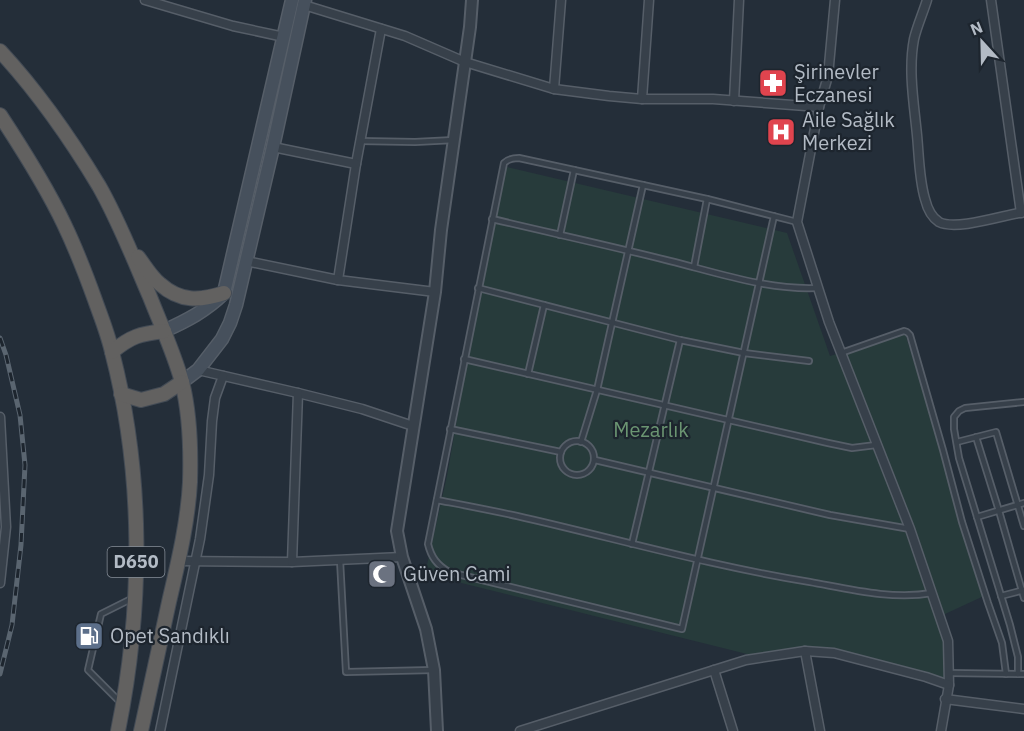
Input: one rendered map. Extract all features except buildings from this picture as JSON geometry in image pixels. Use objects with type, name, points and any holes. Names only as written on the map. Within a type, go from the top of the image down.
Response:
[{"type":"highway","name":"D650","points":[[0,51],[50,111],[99,187],[128,244],[164,331],[182,382],[190,444],[190,482],[186,518],[179,561],[141,731]]},
{"type":"highway","name":"D650","points":[[0,115],[28,157],[64,223],[91,290],[112,352],[121,393],[130,445],[136,505],[135,597],[130,658],[118,731]]},
{"type":"highway","points":[[128,244],[159,284],[175,294],[191,300],[210,298],[224,293]]},
{"type":"highway","points":[[112,352],[126,340],[142,334],[164,331]]},
{"type":"highway","points":[[121,393],[141,400],[164,394],[182,382]]},
{"type":"main road","points":[[164,331],[185,322],[211,306],[224,293],[292,0]]},
{"type":"main road","points":[[182,382],[198,370],[222,339],[230,323],[273,147],[305,2]]},
{"type":"street","points":[[145,0],[233,26],[284,37]]},
{"type":"street","points":[[437,731],[434,670],[426,628],[402,557],[397,531],[435,292],[441,230],[472,0]]},
{"type":"street","points":[[554,88],[561,0]]},
{"type":"street","points":[[642,99],[649,0]]},
{"type":"street","points":[[734,101],[739,0]]},
{"type":"street","points":[[835,0],[828,76],[819,107],[797,222],[829,322],[910,529],[948,641],[949,685],[941,731]]},
{"type":"street","points":[[927,0],[914,39],[912,61],[924,198],[929,212],[935,219],[941,223],[955,224],[1023,212],[992,0]]},
{"type":"street","points":[[305,2],[405,36],[465,62],[554,88],[642,99],[713,99],[819,107]]},
{"type":"street","points":[[338,280],[356,164],[381,29]]},
{"type":"street","points":[[273,147],[356,164]]},
{"type":"street","points":[[246,261],[338,280],[435,292]]},
{"type":"street","points":[[198,370],[362,409],[413,426]]},
{"type":"street","points":[[160,731],[195,562],[207,494],[213,409],[223,376]]},
{"type":"street","points":[[292,562],[298,393]]},
{"type":"street","points":[[0,417],[6,527],[0,583]]},
{"type":"street","points":[[179,561],[292,562],[402,557]]},
{"type":"street","points":[[520,731],[746,660],[805,651],[834,653],[949,685]]},
{"type":"street","points":[[805,651],[820,731]]},
{"type":"street","points":[[714,670],[733,731]]},
{"type":"street","points":[[945,699],[1024,710]]},
{"type":"lane","points":[[360,141],[454,140]]},
{"type":"lane","points":[[774,216],[682,629],[448,572],[438,564],[428,544],[492,219],[506,161],[519,158],[706,199],[774,216],[797,222]]},
{"type":"lane","points":[[560,235],[574,170]]},
{"type":"lane","points":[[581,442],[597,390],[643,185]]},
{"type":"lane","points":[[694,267],[706,199]]},
{"type":"lane","points":[[492,219],[759,283],[796,288],[818,288]]},
{"type":"lane","points":[[478,288],[680,340],[744,353],[809,361]]},
{"type":"lane","points":[[528,374],[544,305]]},
{"type":"lane","points":[[841,353],[904,331],[910,335],[962,522],[1002,643],[1006,674]]},
{"type":"lane","points":[[632,544],[680,340]]},
{"type":"lane","points":[[464,359],[852,448],[876,445]]},
{"type":"lane","points":[[1018,674],[1018,657],[1010,625],[959,458],[954,417],[965,408],[1024,402]]},
{"type":"lane","points":[[450,429],[561,452]]},
{"type":"lane","points":[[957,442],[996,432],[1024,526]]},
{"type":"lane","points":[[976,437],[1024,598]]},
{"type":"lane","points":[[571,442],[581,442],[590,447],[595,460],[591,469],[583,475],[573,475],[564,470],[560,457],[561,452],[571,442]]},
{"type":"lane","points":[[595,460],[830,515],[910,529]]},
{"type":"lane","points":[[436,500],[515,515],[697,560],[784,578],[871,592],[906,595],[932,593]]},
{"type":"lane","points":[[977,517],[1024,503]]},
{"type":"lane","points":[[340,560],[346,672],[434,670]]},
{"type":"lane","points":[[1001,596],[1023,590]]},
{"type":"lane","points":[[123,705],[88,670],[101,614],[135,597]]},
{"type":"lane","points":[[949,673],[1024,674]]},
{"type":"green space","name":"Mezarlık","points":[[503,166],[787,233],[830,356],[905,333],[986,595],[945,614],[953,684],[834,652],[755,656],[425,574],[447,476]]},
{"type":"railway","points":[[0,338],[20,415],[25,465],[21,545],[12,625],[0,674]]},
{"type":"place","name":"Şirinevler Eczanesi","points":[[773,83]]},
{"type":"place","name":"Aile Sağlık Merkezi","points":[[781,132]]},
{"type":"place","name":"Güven Cami","points":[[382,574]]},
{"type":"place","name":"Opet Sandıklı","points":[[89,636]]}]
